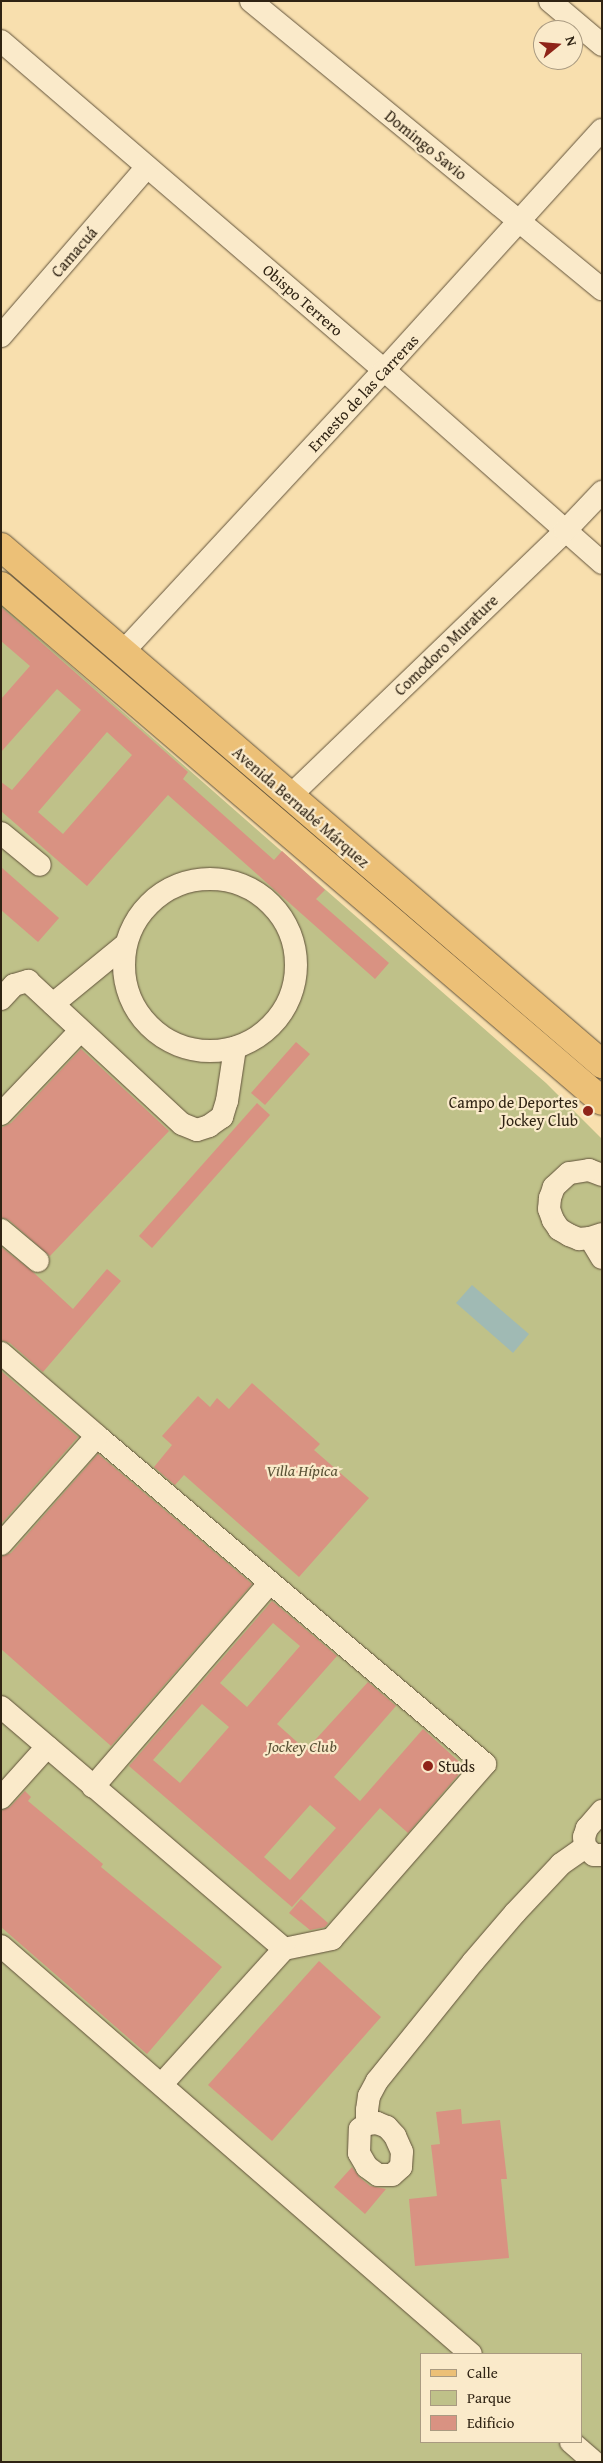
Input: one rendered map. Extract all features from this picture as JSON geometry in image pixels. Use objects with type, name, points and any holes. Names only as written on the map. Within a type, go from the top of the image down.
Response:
[{"type":"main road","name":"Avenida Bernabé Márquez","points":[[1,548],[602,1064]]},
{"type":"main road","name":"Avenida Bernabé Márquez","points":[[1,586],[602,1101]]},
{"type":"street","name":"Domingo Savio","points":[[251,1],[602,289]]},
{"type":"street","points":[[550,1],[602,45]]},
{"type":"street","name":"Obispo Terrero","points":[[1,40],[384,370],[602,563]]},
{"type":"street","name":"Ernesto de las Carreras","points":[[122,653],[384,370],[602,130]]},
{"type":"street","name":"Camacuá","points":[[1,336],[147,167]]},
{"type":"street","name":"Comodoro Murature","points":[[289,796],[565,531],[602,492]]},
{"type":"street","points":[[1,833],[40,865]]},
{"type":"street","points":[[214,877],[244,884],[269,901],[287,925],[296,954],[295,984],[283,1012],[262,1034],[235,1048],[205,1052],[176,1045],[150,1028],[132,1004],[123,975],[125,945],[137,917],[158,895],[184,881],[214,877]]},
{"type":"street","points":[[53,1004],[125,945]]},
{"type":"street","points":[[1,999],[14,985],[28,981],[182,1124],[197,1130],[209,1126],[222,1117],[227,1101],[235,1048]]},
{"type":"street","points":[[1,1114],[80,1031]]},
{"type":"street","points":[[602,1175],[590,1170],[569,1173],[554,1188],[550,1198],[551,1214],[559,1229],[579,1239],[596,1236],[602,1258]]},
{"type":"street","points":[[1,1230],[38,1261]]},
{"type":"street","points":[[1,1353],[485,1764],[332,1939],[284,1950],[162,2084]]},
{"type":"street","points":[[1,1544],[97,1436]]},
{"type":"street","points":[[93,1787],[270,1582]]},
{"type":"street","points":[[1,1707],[284,1950]]},
{"type":"street","points":[[1,1798],[47,1747]]},
{"type":"street","points":[[368,2124],[367,2110],[370,2096],[377,2081],[473,1962],[561,1864],[594,1851],[584,1837],[587,1828],[602,1812]]},
{"type":"street","points":[[1,1946],[470,2353]]},
{"type":"street","points":[[573,2443],[594,2462]]},
{"type":"green space","name":"Jockey Club","points":[[1,605],[546,1083],[602,1139],[602,2462],[1,2462]]},
{"type":"water","points":[[472,1285],[529,1334],[513,1353],[456,1303]]},
{"type":"building","points":[[1,607],[188,772],[183,779],[274,860],[282,851],[325,890],[316,899],[389,963],[375,979],[168,795],[87,886],[1,811],[1,782],[12,790],[81,710],[57,689],[1,752],[1,699],[30,666],[1,641]],"holes":[[[107,732],[132,755],[63,834],[38,812]]]},
{"type":"building","points":[[1,867],[59,918],[38,942],[1,910]]},
{"type":"building","points":[[296,1042],[310,1054],[265,1105],[251,1093]]},
{"type":"building","points":[[81,1049],[169,1131],[50,1256],[9,1220],[1,1217],[1,1128],[11,1123]]},
{"type":"building","points":[[257,1103],[270,1115],[152,1248],[139,1236]]},
{"type":"building","points":[[1,1247],[34,1273],[73,1309],[107,1269],[121,1281],[43,1372],[10,1343],[1,1340]]},
{"type":"building","points":[[1,1371],[78,1437],[1,1524]]},
{"type":"building","points":[[252,1383],[320,1444],[314,1450],[369,1498],[299,1577],[184,1475],[175,1485],[154,1467],[172,1445],[162,1436],[198,1396],[210,1407],[217,1398],[229,1409]]},
{"type":"building","points":[[98,1454],[252,1584],[111,1746],[1,1649],[1,1557],[11,1553]]},
{"type":"building","name":"Studs","points":[[272,1601],[337,1656],[277,1724],[306,1750],[368,1682],[396,1706],[334,1777],[360,1801],[423,1729],[465,1767],[408,1833],[380,1808],[292,1907],[129,1766]],"holes":[[[273,1623],[300,1646],[247,1707],[220,1683]],[[202,1704],[229,1727],[180,1783],[153,1760]],[[310,1805],[336,1828],[290,1880],[264,1857]]]},
{"type":"building","points":[[25,1791],[31,1797],[28,1801],[103,1864],[101,1867],[222,1967],[147,2054],[1,1927],[1,1811],[10,1807]]},
{"type":"building","points":[[301,1899],[328,1923],[325,1927],[310,1930],[289,1913]]},
{"type":"building","points":[[319,1961],[381,2017],[272,2141],[208,2085]]},
{"type":"building","points":[[461,2109],[462,2124],[500,2120],[507,2179],[501,2179],[509,2258],[415,2266],[409,2199],[437,2196],[431,2145],[440,2144],[436,2112]]},
{"type":"building","points":[[352,2167],[359,2177],[370,2186],[386,2189],[365,2214],[334,2187]]},
{"type":"place","name":"Campo de Deportes Jockey Club","points":[[588,1111]]},
{"type":"place","name":"Studs","points":[[428,1766]]},
{"type":"park label","name":"Villa Hípica","points":[[302,1470]]}]
